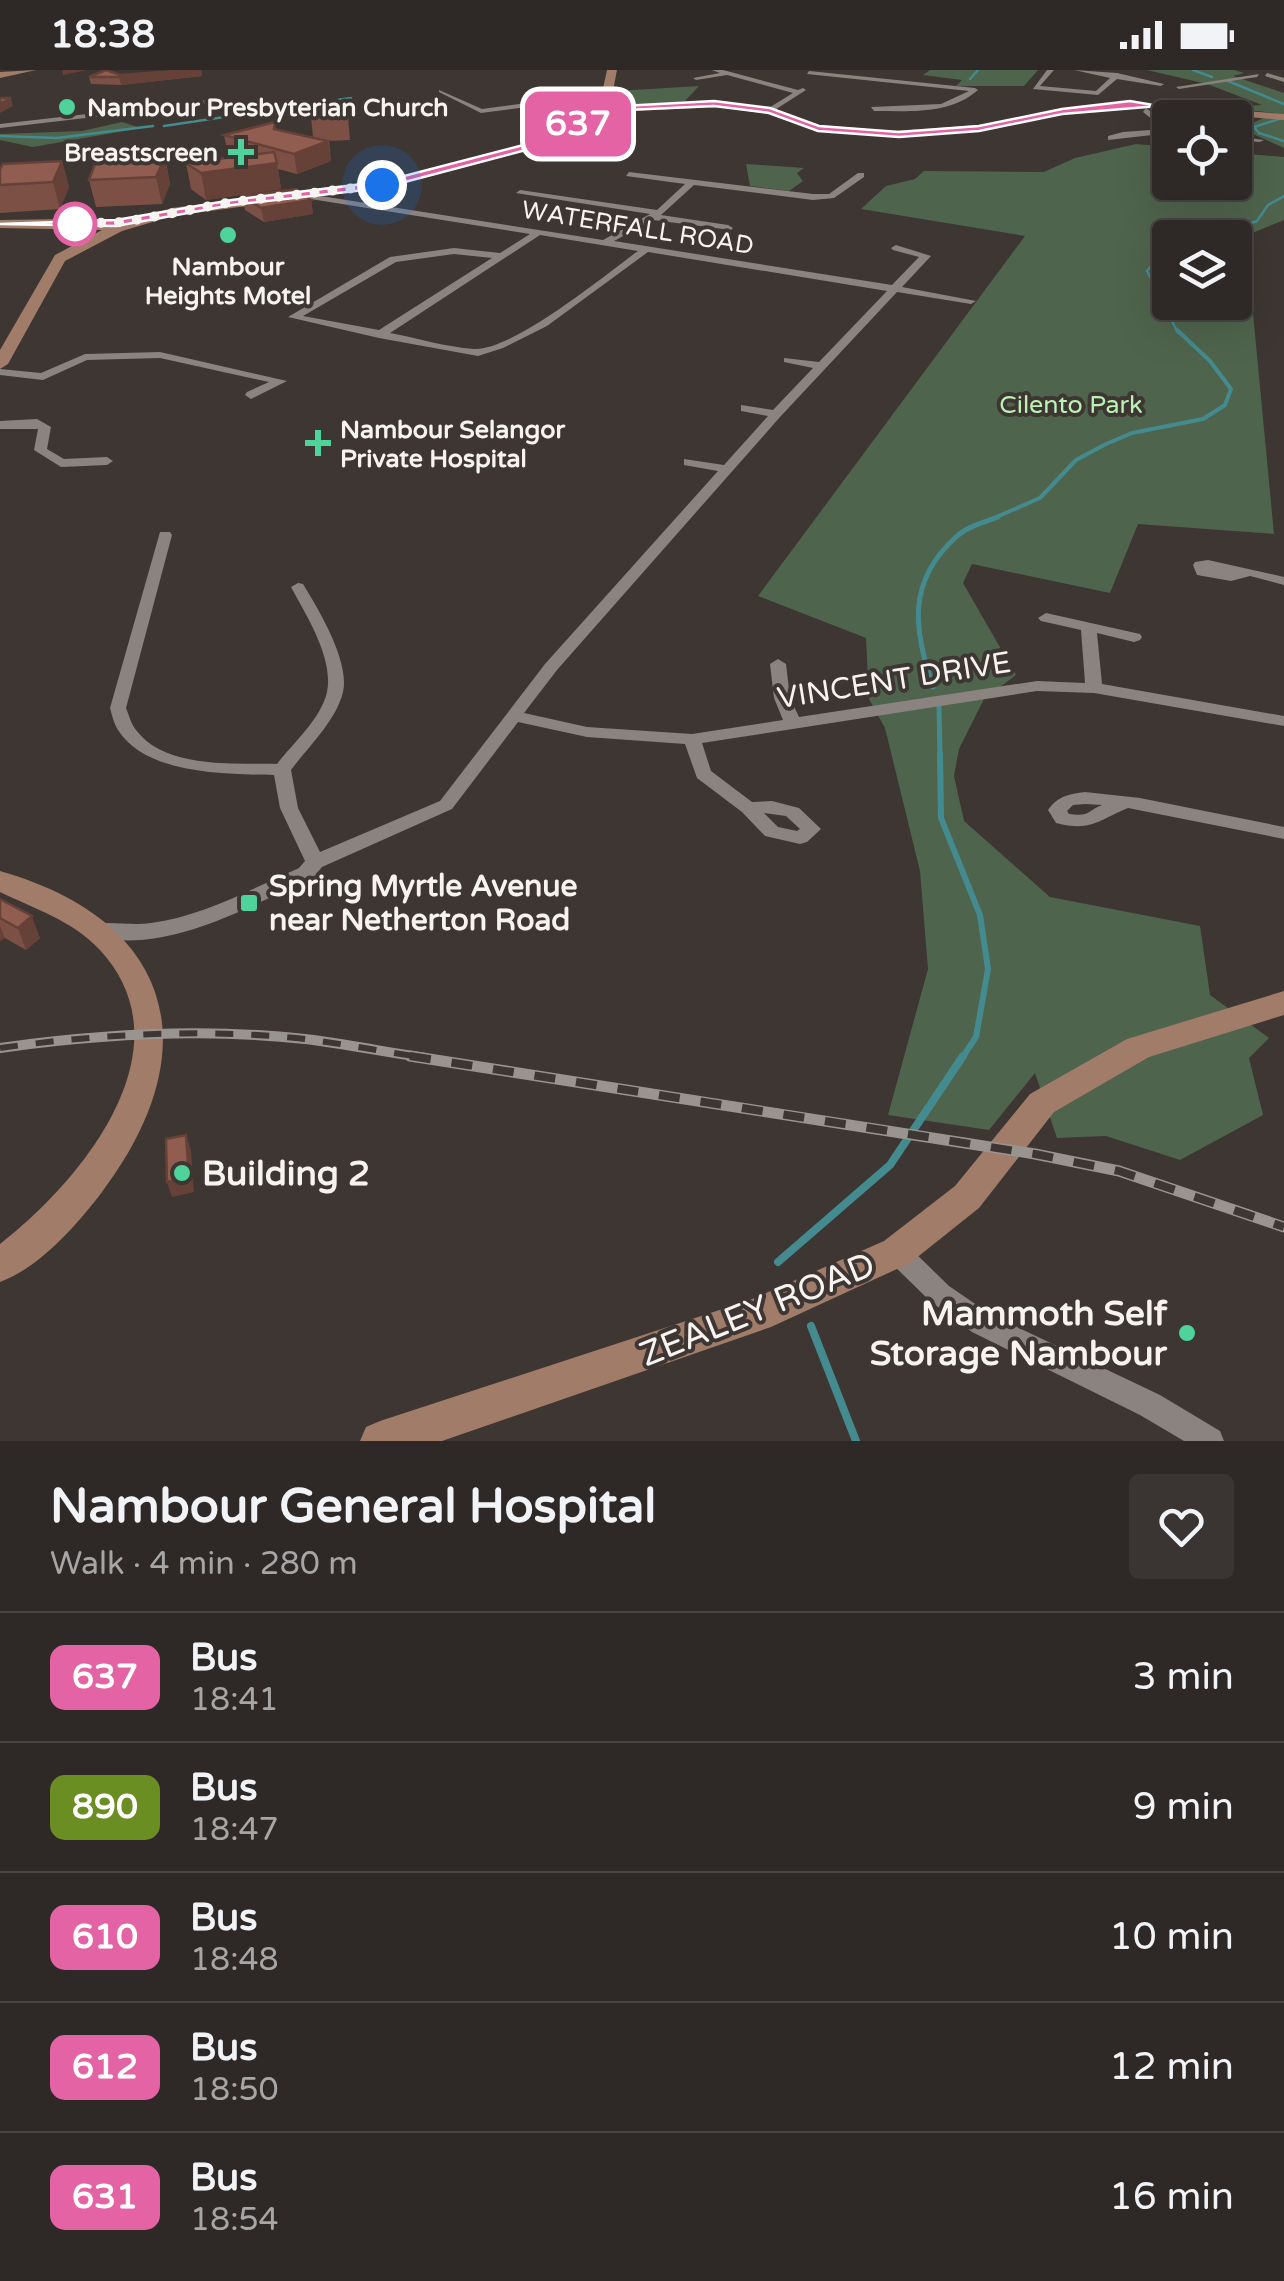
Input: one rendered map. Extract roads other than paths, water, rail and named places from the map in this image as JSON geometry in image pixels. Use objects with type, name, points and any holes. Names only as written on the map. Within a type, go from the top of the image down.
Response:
[{"type":"main road","points":[[0,75],[31,70]]},
{"type":"main road","points":[[604,109],[612,70]]},
{"type":"main road","points":[[0,224],[136,221],[298,194],[382,185],[525,148],[604,109],[707,103],[770,111],[818,128],[899,134],[979,128],[1142,101],[1284,117]]},
{"type":"main road","points":[[1,360],[60,258],[136,221]]},
{"type":"main road","points":[[88,224],[117,228]]},
{"type":"main road","points":[[0,881],[96,930],[125,960],[140,985],[149,1036],[137,1100],[97,1172],[51,1223],[0,1266]]},
{"type":"main road","points":[[897,1252],[967,1198],[1042,1103],[1138,1048],[1284,1002]]},
{"type":"main road","name":"ZEALEY ROAD","points":[[380,1441],[590,1374],[758,1314],[897,1252]]},
{"type":"street","points":[[715,70],[799,93]]},
{"type":"street","points":[[1051,70],[1036,88],[1098,93],[1118,75]]},
{"type":"street","points":[[1076,70],[1167,86]]},
{"type":"street","points":[[1152,112],[1142,101],[1167,86],[1252,72],[1270,72],[1284,80]]},
{"type":"street","points":[[770,111],[831,73],[975,90],[962,101],[952,103],[874,109]]},
{"type":"street","points":[[696,78],[724,75]]},
{"type":"street","points":[[441,91],[481,111],[556,101],[604,109]]},
{"type":"street","points":[[0,126],[214,101]]},
{"type":"street","points":[[1111,138],[1152,132]]},
{"type":"street","points":[[1252,139],[1260,140]]},
{"type":"street","points":[[629,174],[814,197],[830,196],[862,174]]},
{"type":"street","points":[[602,244],[656,215],[691,183]]},
{"type":"street","points":[[520,193],[728,228]]},
{"type":"street","name":"WATERFALL ROAD","points":[[298,194],[972,300]]},
{"type":"street","points":[[379,335],[536,234]]},
{"type":"street","points":[[96,930],[128,935],[160,932],[306,873],[315,862],[446,806],[512,716],[726,470],[926,256],[896,248]]},
{"type":"street","points":[[502,256],[454,252],[393,259],[293,317],[462,351],[493,350],[553,316],[644,251]]},
{"type":"street","points":[[1,360],[43,377],[85,357],[160,356],[280,381],[251,395]]},
{"type":"street","points":[[788,360],[822,366]]},
{"type":"street","points":[[744,408],[776,414]]},
{"type":"street","points":[[0,425],[37,423],[45,427],[40,450],[61,464],[106,461]]},
{"type":"street","points":[[688,462],[726,470]]},
{"type":"street","points":[[166,534],[118,708],[126,732],[147,751],[186,763],[282,770]]},
{"type":"street","points":[[1244,574],[1284,582]]},
{"type":"street","points":[[298,586],[313,614],[336,686],[330,701],[282,770],[289,808],[315,862]]},
{"type":"street","points":[[1046,618],[1134,637]]},
{"type":"street","points":[[1088,627],[1094,688]]},
{"type":"street","points":[[778,664],[782,698],[794,723]]},
{"type":"street","name":"VINCENT DRIVE","points":[[512,716],[587,732],[692,739],[1037,686],[1094,688],[1284,722]]},
{"type":"street","points":[[692,739],[704,774],[748,808]]},
{"type":"street","points":[[1126,802],[1284,833]]},
{"type":"street","points":[[125,960],[160,932]]},
{"type":"street","name":"ZEALEY ROAD","points":[[897,1252],[940,1294],[981,1323],[1115,1386],[1210,1441]]},
{"type":"waterway","points":[[970,79],[978,70]]},
{"type":"waterway","points":[[1193,70],[1212,77]]},
{"type":"waterway","points":[[1228,81],[1284,104]]},
{"type":"waterway","points":[[164,126],[351,98]]},
{"type":"waterway","points":[[1282,118],[1254,127],[1259,133],[1284,141]]},
{"type":"waterway","points":[[0,136],[57,138],[153,126]]},
{"type":"waterway","points":[[1252,223],[1268,205],[1284,196]]},
{"type":"waterway","points":[[1152,265],[1147,271],[1152,281]]},
{"type":"waterway","points":[[1172,320],[1178,333]]},
{"type":"waterway","points":[[992,519],[1040,498],[1076,460],[1106,444],[1132,433],[1203,419],[1225,405],[1231,389],[1210,361],[1177,330]]},
{"type":"waterway","points":[[933,687],[919,627],[922,589],[940,554],[956,537],[998,517]]},
{"type":"waterway","points":[[939,706],[940,756]]},
{"type":"waterway","points":[[940,754],[941,818],[980,915],[988,969],[976,1037],[962,1058]]},
{"type":"waterway","points":[[778,1262],[890,1165],[963,1056]]},
{"type":"waterway","points":[[811,1326],[856,1441]]},
{"type":"railway","points":[[0,1048],[190,1033],[305,1039],[426,1058]]},
{"type":"railway","points":[[410,1056],[1035,1154],[1119,1171],[1284,1227]]},
{"type":"place","name":"Nambour Presbyterian Church","points":[[67,107]]},
{"type":"place","name":"Breastscreen","points":[[241,152]]},
{"type":"place","name":"Nambour Heights Motel","points":[[228,235]]},
{"type":"place","name":"Nambour Selangor Private Hospital","points":[[318,443]]},
{"type":"place","name":"Spring Myrtle Avenue near Netherton Road","points":[[249,903]]},
{"type":"place","name":"Building 2","points":[[182,1173]]},
{"type":"place","name":"Mammoth Self Storage Nambour","points":[[1187,1333]]},
{"type":"park label","name":"Cilento Park","points":[[1071,404]]}]
